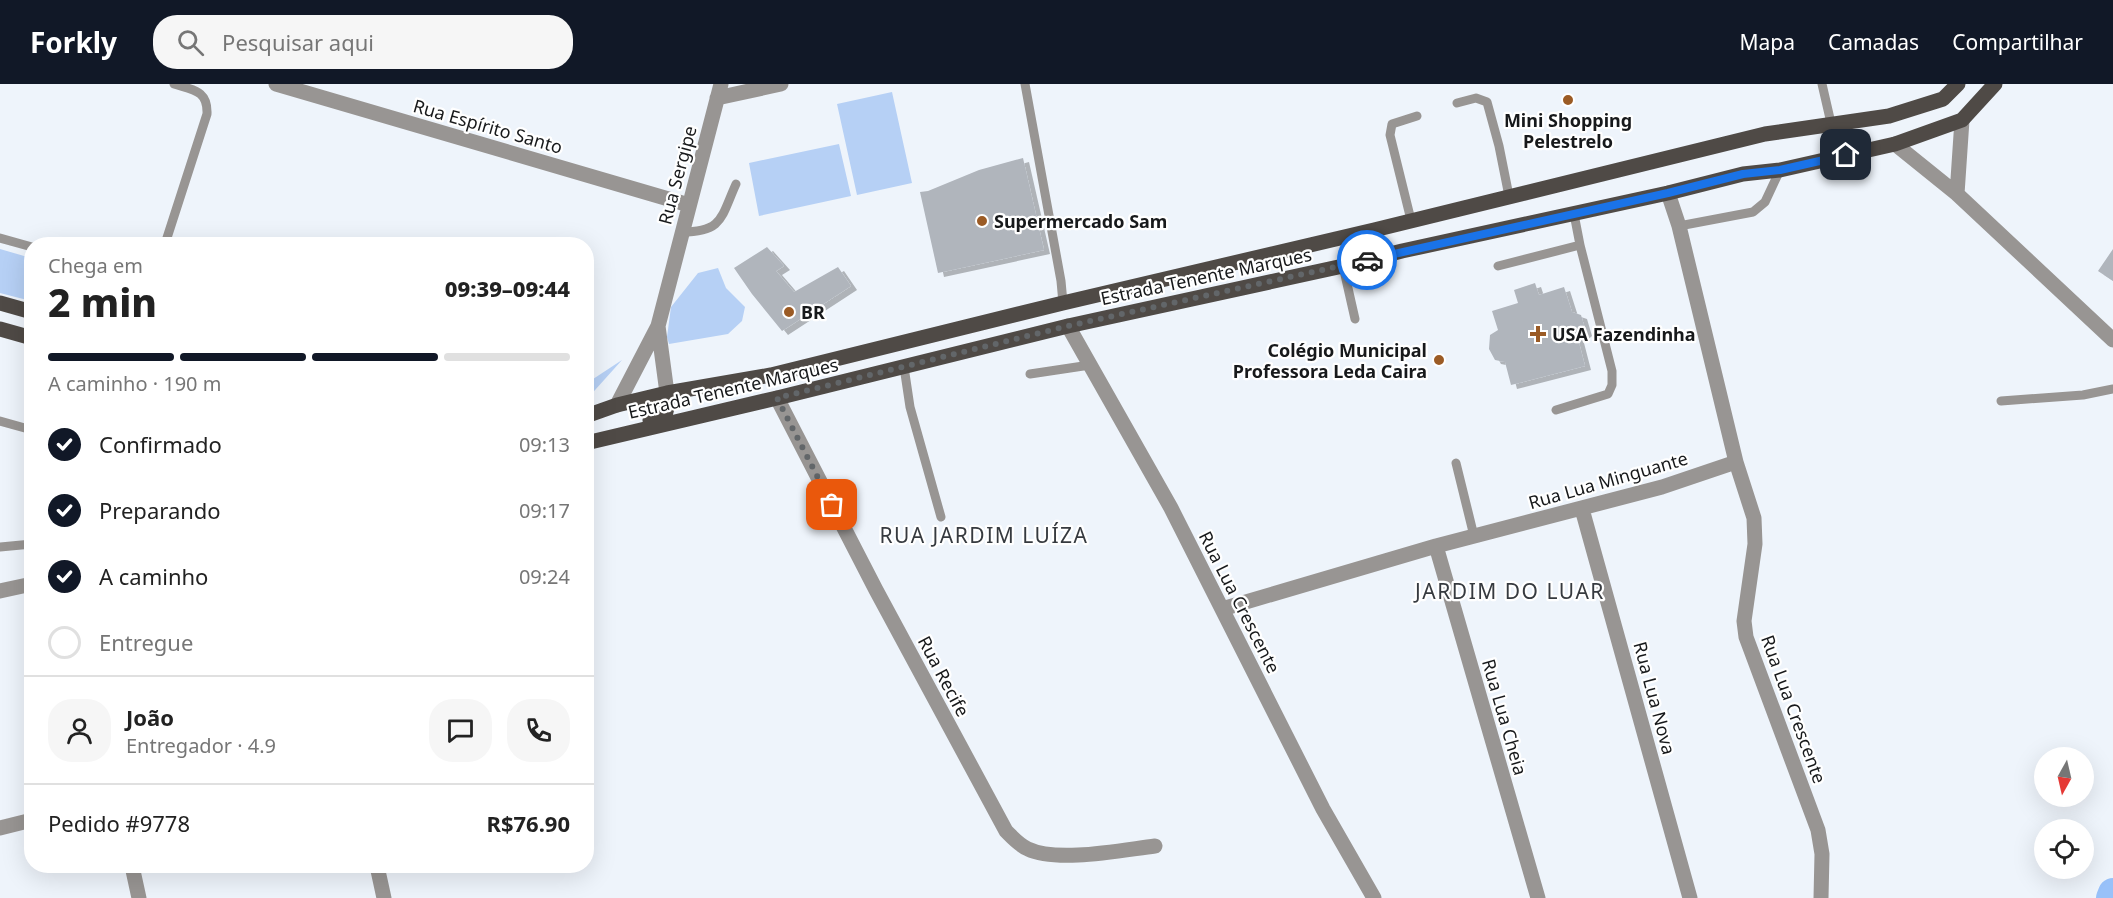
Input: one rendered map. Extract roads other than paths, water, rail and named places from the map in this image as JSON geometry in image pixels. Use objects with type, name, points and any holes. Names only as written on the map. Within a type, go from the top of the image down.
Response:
[{"type":"main road","name":"Estrada Tenente Marques","points":[[594,413],[667,393],[771,375],[1765,134],[1889,116],[1943,99],[1958,84]]},
{"type":"main road","name":"Estrada Tenente Marques","points":[[594,441],[1068,326],[1343,267],[1402,251],[1668,193],[1743,174],[1780,170],[1895,144],[1962,120],[1995,84]]},
{"type":"main road","points":[[0,303],[24,310]]},
{"type":"main road","points":[[0,329],[24,336]]},
{"type":"main road","points":[[612,436],[624,426],[664,417],[667,393]]},
{"type":"street","name":"Rua Espírito Santo","points":[[276,84],[292,86],[689,205]]},
{"type":"street","name":"Rua Sergipe","points":[[617,405],[658,326],[719,91],[782,84]]},
{"type":"street","points":[[1957,194],[1962,120]]},
{"type":"street","points":[[1895,144],[1957,194],[2113,340]]},
{"type":"street","points":[[1668,193],[1679,226],[1736,462]]},
{"type":"street","name":"Rua Sergipe","points":[[658,326],[667,393]]},
{"type":"street","name":"Rua Lua Crescente","points":[[1068,326],[1171,508],[1323,809],[1374,898]]},
{"type":"street","name":"Rua Recife","points":[[777,398],[887,610],[1006,831],[1029,849],[1048,854],[1074,855],[1155,846]]},
{"type":"street","name":"Rua Lua Minguante","points":[[1222,609],[1436,546],[1662,487],[1736,462]]},
{"type":"street","name":"Rua Lua Crescente","points":[[1736,462],[1754,518],[1755,544],[1744,621],[1746,638],[1818,830],[1822,854],[1821,898]]},
{"type":"street","name":"Rua Lua Nova","points":[[1582,509],[1690,898]]},
{"type":"street","name":"Rua Lua Cheia","points":[[1436,546],[1538,898]]},
{"type":"street","points":[[0,591],[24,586]]},
{"type":"street","points":[[0,828],[24,822]]},
{"type":"street","points":[[134,873],[139,898]]},
{"type":"street","points":[[379,873],[384,898]]},
{"type":"lane","points":[[167,237],[207,114],[204,96],[195,90],[174,84]]},
{"type":"lane","points":[[1025,84],[1061,281],[1062,303]]},
{"type":"lane","points":[[1822,84],[1831,123]]},
{"type":"lane","points":[[1457,103],[1476,98],[1487,102],[1509,196]]},
{"type":"lane","points":[[1411,220],[1390,135],[1392,124],[1417,116]]},
{"type":"lane","points":[[1679,226],[1753,212],[1765,202],[1780,170]]},
{"type":"lane","points":[[682,232],[698,232],[719,222],[736,184]]},
{"type":"lane","points":[[1556,410],[1608,394],[1612,385],[1612,371],[1574,214]]},
{"type":"lane","points":[[0,238],[24,245]]},
{"type":"lane","points":[[1497,266],[1580,245]]},
{"type":"lane","points":[[1343,267],[1355,319]]},
{"type":"lane","points":[[1030,374],[1090,365]]},
{"type":"lane","points":[[904,367],[910,406],[941,517]]},
{"type":"lane","points":[[2001,401],[2083,395],[2113,389]]},
{"type":"lane","points":[[0,421],[24,428]]},
{"type":"lane","points":[[1456,463],[1474,536]]},
{"type":"lane","points":[[0,547],[24,545]]},
{"type":"waterway","points":[[2111,898],[2113,893]]},
{"type":"place","name":"Mini Shopping Pelestrelo","points":[[1568,100]]},
{"type":"place","name":"Supermercado Sam","points":[[982,221]]},
{"type":"place","name":"BR","points":[[789,312]]},
{"type":"place","name":"USA Fazendinha","points":[[1538,334]]},
{"type":"place","name":"Colégio Municipal Professora Leda Caira","points":[[1439,360]]},
{"type":"district","name":"RUA JARDIM LUÍZA","points":[[984,535]]},
{"type":"district","name":"JARDIM DO LUAR","points":[[1510,591]]}]
